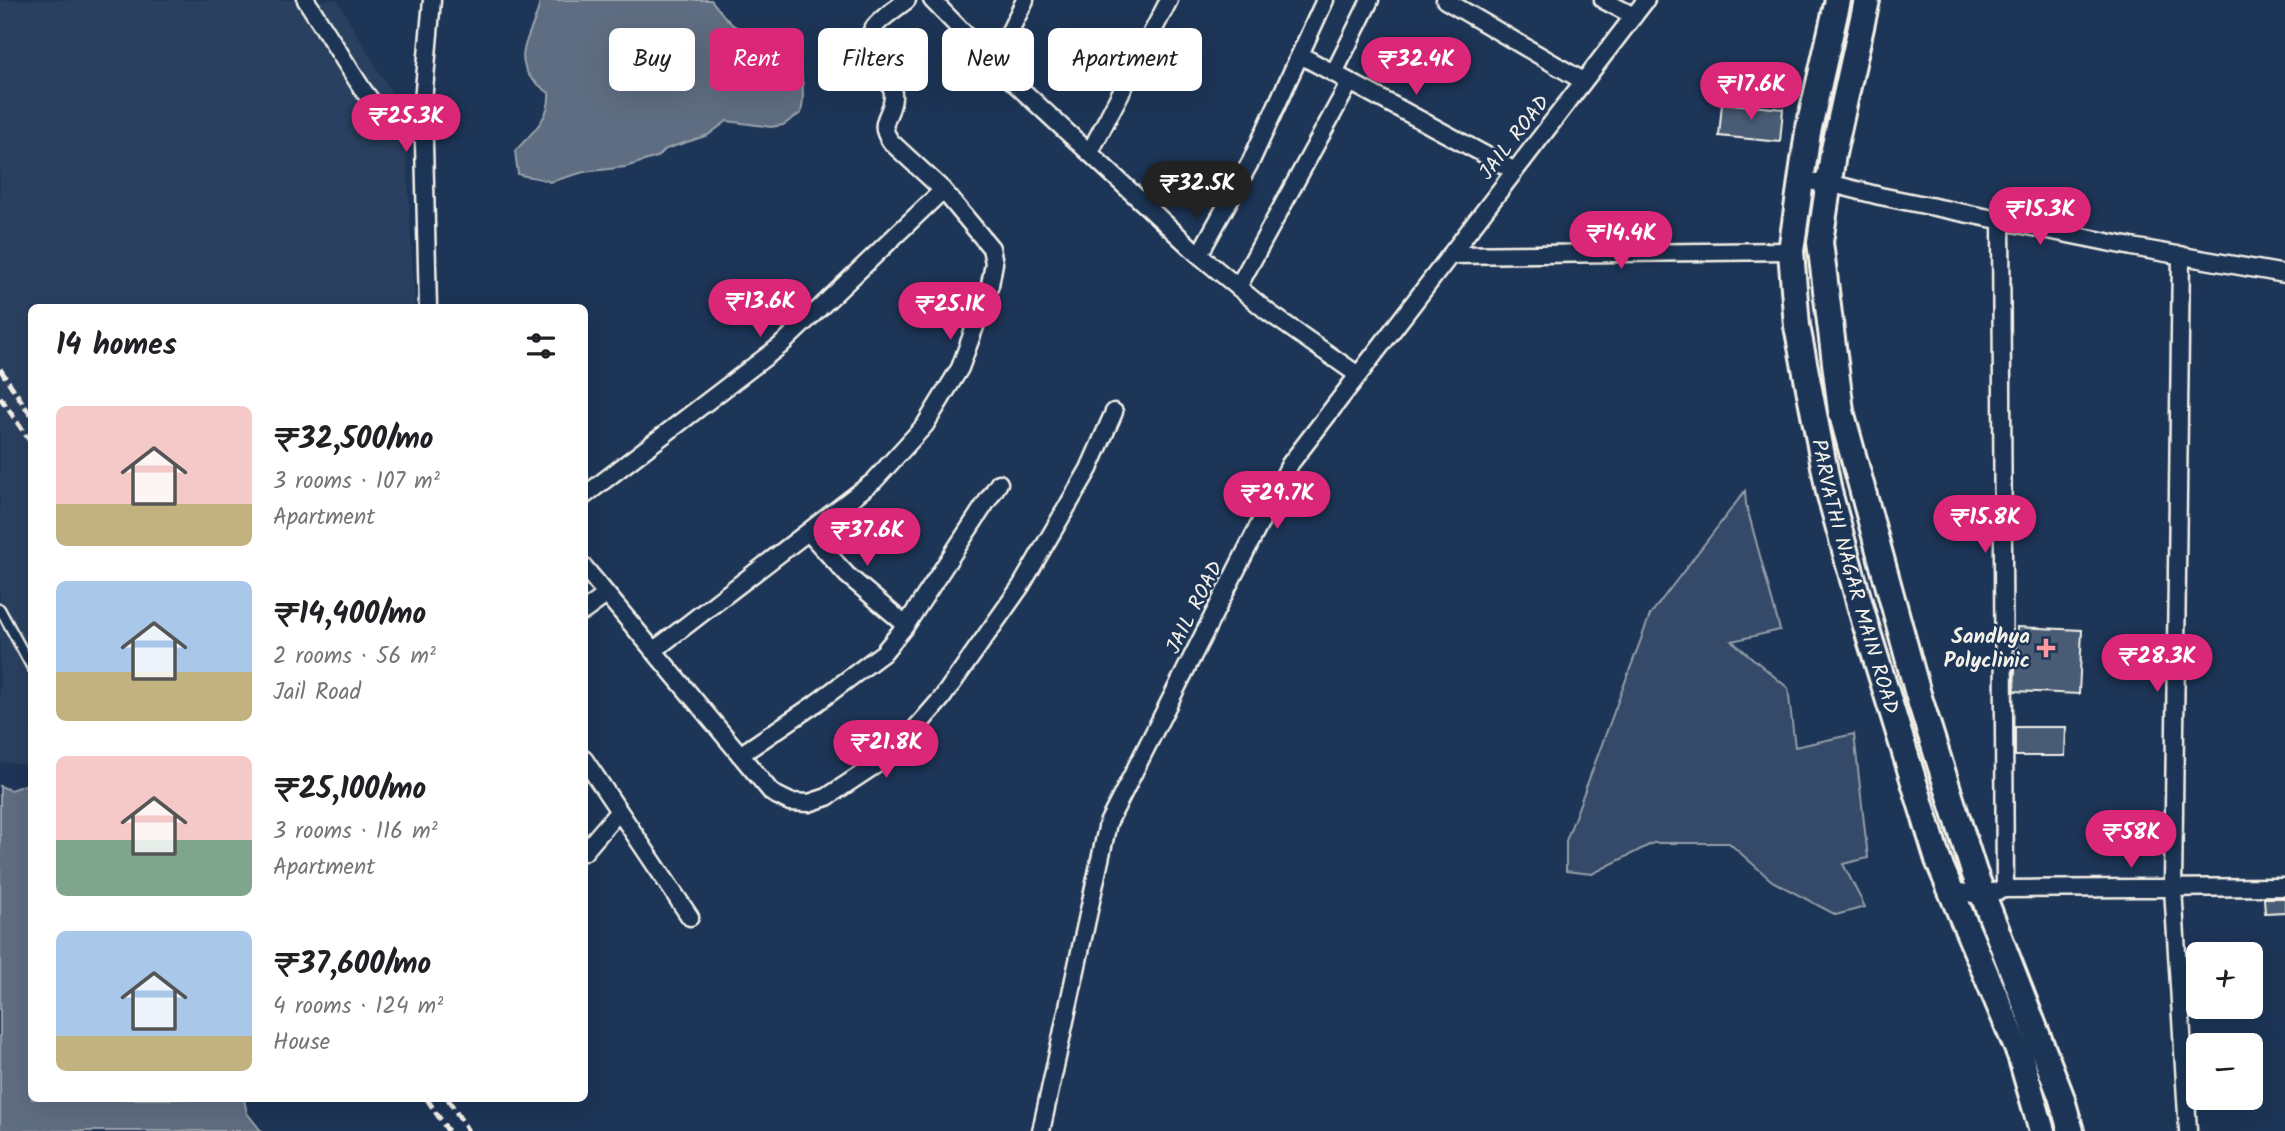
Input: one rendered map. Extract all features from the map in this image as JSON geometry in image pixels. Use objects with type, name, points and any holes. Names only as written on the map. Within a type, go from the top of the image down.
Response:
[{"type":"main road","name":"PARVATHI NAGAR MAIN ROAD","points":[[1838,0],[1808,132],[1791,251],[1797,327],[1829,492],[1865,623],[1938,860],[2020,1055],[2042,1131]]},
{"type":"main road","name":"PARVATHI NAGAR MAIN ROAD","points":[[1867,0],[1833,154],[1820,242],[1841,411],[1918,694],[1993,892],[2071,1131]]},
{"type":"street","points":[[306,0],[378,110],[424,137]]},
{"type":"street","points":[[428,304],[423,101],[432,0]]},
{"type":"street","points":[[653,651],[874,481],[925,425],[965,356],[985,304],[994,263],[991,248],[943,190],[884,134],[884,124],[893,96],[891,86],[872,56],[868,44],[874,27],[907,0]]},
{"type":"street","points":[[932,0],[959,28]]},
{"type":"street","points":[[1011,28],[1025,0]]},
{"type":"street","points":[[1090,152],[1169,0]]},
{"type":"street","points":[[1199,255],[1251,161],[1325,0]]},
{"type":"street","points":[[1334,73],[1370,0]]},
{"type":"street","points":[[1446,0],[1583,81]]},
{"type":"street","points":[[1604,0],[1634,16]]},
{"type":"street","name":"JAIL ROAD","points":[[1041,1131],[1108,823],[1290,464],[1646,0]]},
{"type":"street","points":[[1300,55],[1515,171]]},
{"type":"street","points":[[1238,288],[1350,82]]},
{"type":"street","points":[[1023,91],[1238,288],[1358,374]]},
{"type":"street","points":[[1802,181],[1829,183],[2001,221],[2285,274]]},
{"type":"street","points":[[588,493],[780,346],[943,190]]},
{"type":"street","points":[[1993,892],[2001,221]]},
{"type":"street","points":[[1450,255],[1791,251]]},
{"type":"street","points":[[2180,256],[2173,888],[2188,1131]]},
{"type":"street","points":[[588,572],[772,793],[790,802],[809,803],[827,797],[895,752],[942,698],[1021,586],[1089,469],[1114,412]]},
{"type":"street","points":[[740,755],[883,653],[906,625],[999,483]]},
{"type":"street","points":[[808,532],[847,575],[906,625]]},
{"type":"street","points":[[588,608],[606,595]]},
{"type":"street","points":[[588,765],[690,917]]},
{"type":"street","points":[[588,847],[619,811]]},
{"type":"street","points":[[1951,891],[2285,887]]},
{"type":"lane","points":[[0,609],[28,661]]},
{"type":"shaded area","points":[[0,0],[337,0],[404,114],[415,304],[28,304],[28,765],[0,762]]},
{"type":"shaded area","points":[[540,0],[711,0],[727,20],[738,28],[709,28],[709,91],[803,91],[801,113],[783,125],[771,127],[727,121],[708,135],[666,149],[657,157],[625,167],[584,172],[550,182],[518,174],[515,151],[539,125],[549,102],[549,93],[532,79],[523,60]]},
{"type":"shaded area","points":[[1745,491],[1746,504],[1780,630],[1732,641],[1788,688],[1795,747],[1854,734],[1868,858],[1843,864],[1865,907],[1836,915],[1772,881],[1729,843],[1653,843],[1592,874],[1566,871],[1566,841],[1650,615]]},
{"type":"shaded area","points":[[28,785],[28,1102],[245,1102],[247,1113],[261,1131],[0,1131],[0,786],[10,790]]},
{"type":"building","points":[[1722,103],[1783,109],[1780,142],[1719,136]]},
{"type":"building","points":[[2017,627],[2082,630],[2079,694],[2014,691]]},
{"type":"building","points":[[2015,727],[2066,727],[2065,756],[2015,756]]},
{"type":"building","points":[[2264,898],[2285,898],[2285,912],[2265,913]]},
{"type":"railway","points":[[0,369],[28,411]]},
{"type":"railway","points":[[0,397],[28,438]]},
{"type":"railway","points":[[429,1102],[448,1131]]},
{"type":"railway","points":[[450,1102],[468,1131]]},
{"type":"place","name":"Sandhya Polyclinic","points":[[2046,648]]}]
